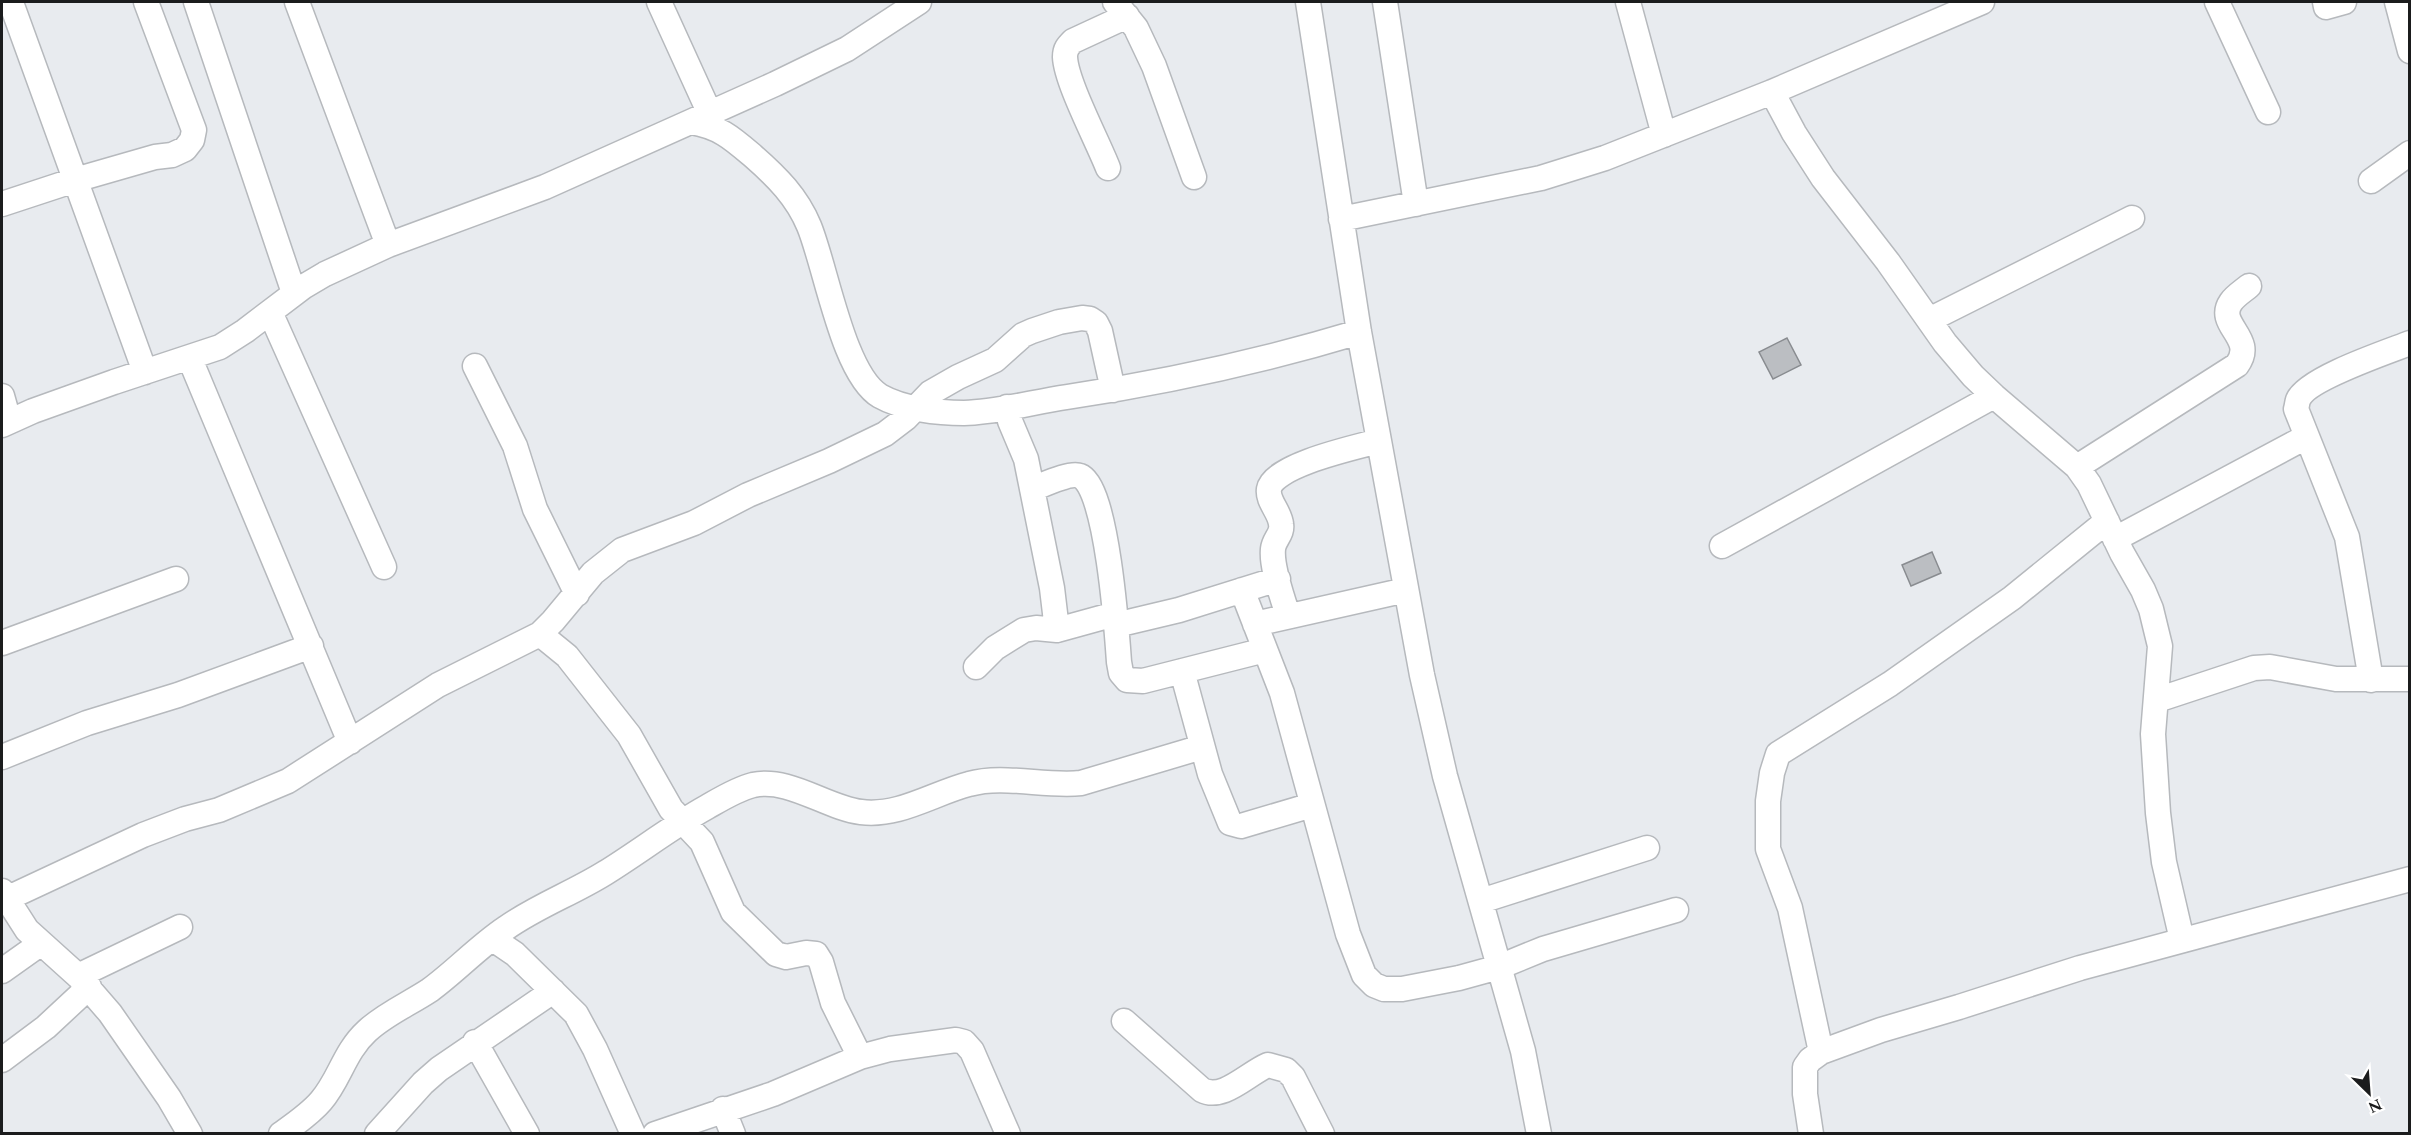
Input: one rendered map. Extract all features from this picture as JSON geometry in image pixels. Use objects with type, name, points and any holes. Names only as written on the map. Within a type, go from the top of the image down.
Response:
[{"type":"street","points":[[2,204],[154,157],[172,155],[185,149],[192,140],[194,130],[146,2]]},
{"type":"street","points":[[196,2],[294,293]]},
{"type":"street","points":[[297,2],[388,245]]},
{"type":"street","points":[[659,2],[701,118],[709,125],[721,130],[783,184],[802,212],[810,228],[838,319],[860,374],[867,384],[882,397],[915,407],[962,413],[1007,407],[1113,390],[1233,366],[1292,352],[1359,332]]},
{"type":"street","points":[[2,396],[5,423],[33,411],[220,347],[294,293],[325,274],[388,245],[511,201],[701,118],[847,49],[919,2]]},
{"type":"street","points":[[1308,2],[1359,332],[1422,675],[1445,776],[1522,1051],[1539,1134]]},
{"type":"street","points":[[1385,2],[1416,204]]},
{"type":"street","points":[[1628,2],[1664,135]]},
{"type":"street","points":[[1341,219],[1541,178],[1605,158],[1772,92],[1982,2]]},
{"type":"street","points":[[2217,2],[2268,112]]},
{"type":"street","points":[[2325,2],[2326,7],[2344,2]]},
{"type":"street","points":[[2397,2],[2409,51]]},
{"type":"street","points":[[13,8],[145,372]]},
{"type":"street","points":[[1108,168],[1068,74],[1065,56],[1066,47],[1073,40],[1121,9],[1136,28],[1154,66],[1194,177]]},
{"type":"street","points":[[1772,92],[1794,133],[1823,178],[1966,368],[1994,396],[2077,467],[2089,484],[2143,590],[2158,633],[2159,665],[2154,734],[2159,825],[2164,862],[2182,940]]},
{"type":"street","points":[[2372,181],[2409,153]]},
{"type":"street","points":[[1929,320],[2132,218]]},
{"type":"street","points":[[2077,467],[2237,365],[2243,356],[2244,346],[2229,321],[2227,311],[2230,303],[2249,286]]},
{"type":"street","points":[[270,312],[384,567]]},
{"type":"street","points":[[190,1134],[154,1075],[84,982],[27,930],[4,895],[143,835],[263,793],[288,781],[438,685],[540,634],[602,564],[622,550],[694,523],[748,495],[874,440],[896,427],[930,393],[995,360],[1023,335],[1059,322],[1090,319],[1096,323],[1100,331],[1113,390]]},
{"type":"street","points":[[2372,680],[2347,537],[2296,409],[2298,399],[2303,393],[2352,365],[2409,343]]},
{"type":"street","points":[[190,358],[350,742]]},
{"type":"street","points":[[475,366],[515,446],[535,509],[577,594]]},
{"type":"street","points":[[1722,546],[1994,396]]},
{"type":"street","points":[[1007,407],[1010,421],[1024,449],[1052,588],[1057,630]]},
{"type":"street","points":[[1821,1052],[1790,908],[1768,849],[1768,801],[1772,773],[1778,754],[1890,684],[2111,530],[2306,437]]},
{"type":"street","points":[[1288,616],[1273,549],[1281,534],[1281,523],[1270,498],[1269,490],[1273,480],[1292,468],[1379,441]]},
{"type":"street","points":[[1032,489],[1073,474],[1087,481],[1093,494],[1107,547],[1119,662],[1121,673],[1127,680],[1143,681],[1265,650]]},
{"type":"street","points":[[2,643],[176,579]]},
{"type":"street","points":[[976,667],[995,648],[1024,630],[1057,630],[1171,613],[1278,579]]},
{"type":"street","points":[[1242,590],[1282,693],[1354,950],[1364,975],[1374,985],[1384,989],[1402,989],[1450,980],[1499,967],[1543,949],[1676,910]]},
{"type":"street","points":[[1255,624],[1406,590]]},
{"type":"street","points":[[540,634],[567,656],[630,735],[663,796],[681,822],[702,842],[733,912],[758,939],[776,954],[786,957],[806,953],[816,954],[821,962],[833,1003],[860,1057]]},
{"type":"street","points":[[2,757],[87,723],[195,689],[311,646]]},
{"type":"street","points":[[2157,700],[2254,668],[2270,667],[2336,679],[2409,679]]},
{"type":"street","points":[[1182,671],[1216,793],[1230,823],[1241,826],[1312,806]]},
{"type":"street","points":[[281,1134],[322,1101],[351,1047],[367,1030],[432,988],[493,939],[542,905],[606,872],[681,822],[724,797],[755,784],[772,784],[806,793],[846,808],[862,812],[878,812],[901,809],[932,795],[972,783],[988,781],[1065,785],[1081,783],[1202,747]]},
{"type":"street","points":[[1481,901],[1647,848]]},
{"type":"street","points":[[1811,1134],[1805,1094],[1805,1067],[1821,1052],[1881,1030],[2080,968],[2409,879]]},
{"type":"street","points":[[2,1060],[46,1027],[84,982],[180,927]]},
{"type":"street","points":[[493,939],[515,954],[566,1003],[584,1027],[633,1134]]},
{"type":"street","points":[[2,971],[40,944]]},
{"type":"street","points":[[376,1134],[423,1083],[476,1042],[553,991]]},
{"type":"street","points":[[1124,1021],[1209,1094],[1226,1090],[1268,1065],[1286,1070],[1293,1077],[1322,1134]]},
{"type":"street","points":[[655,1134],[723,1109],[773,1094],[860,1057],[890,1049],[946,1041],[964,1042],[972,1051],[1008,1134]]},
{"type":"street","points":[[476,1042],[527,1134]]},
{"type":"street","points":[[723,1109],[733,1134]]},
{"type":"building","points":[[1787,338],[1801,365],[1773,379],[1759,352]]},
{"type":"building","points":[[1932,552],[1941,573],[1911,586],[1902,565]]}]
